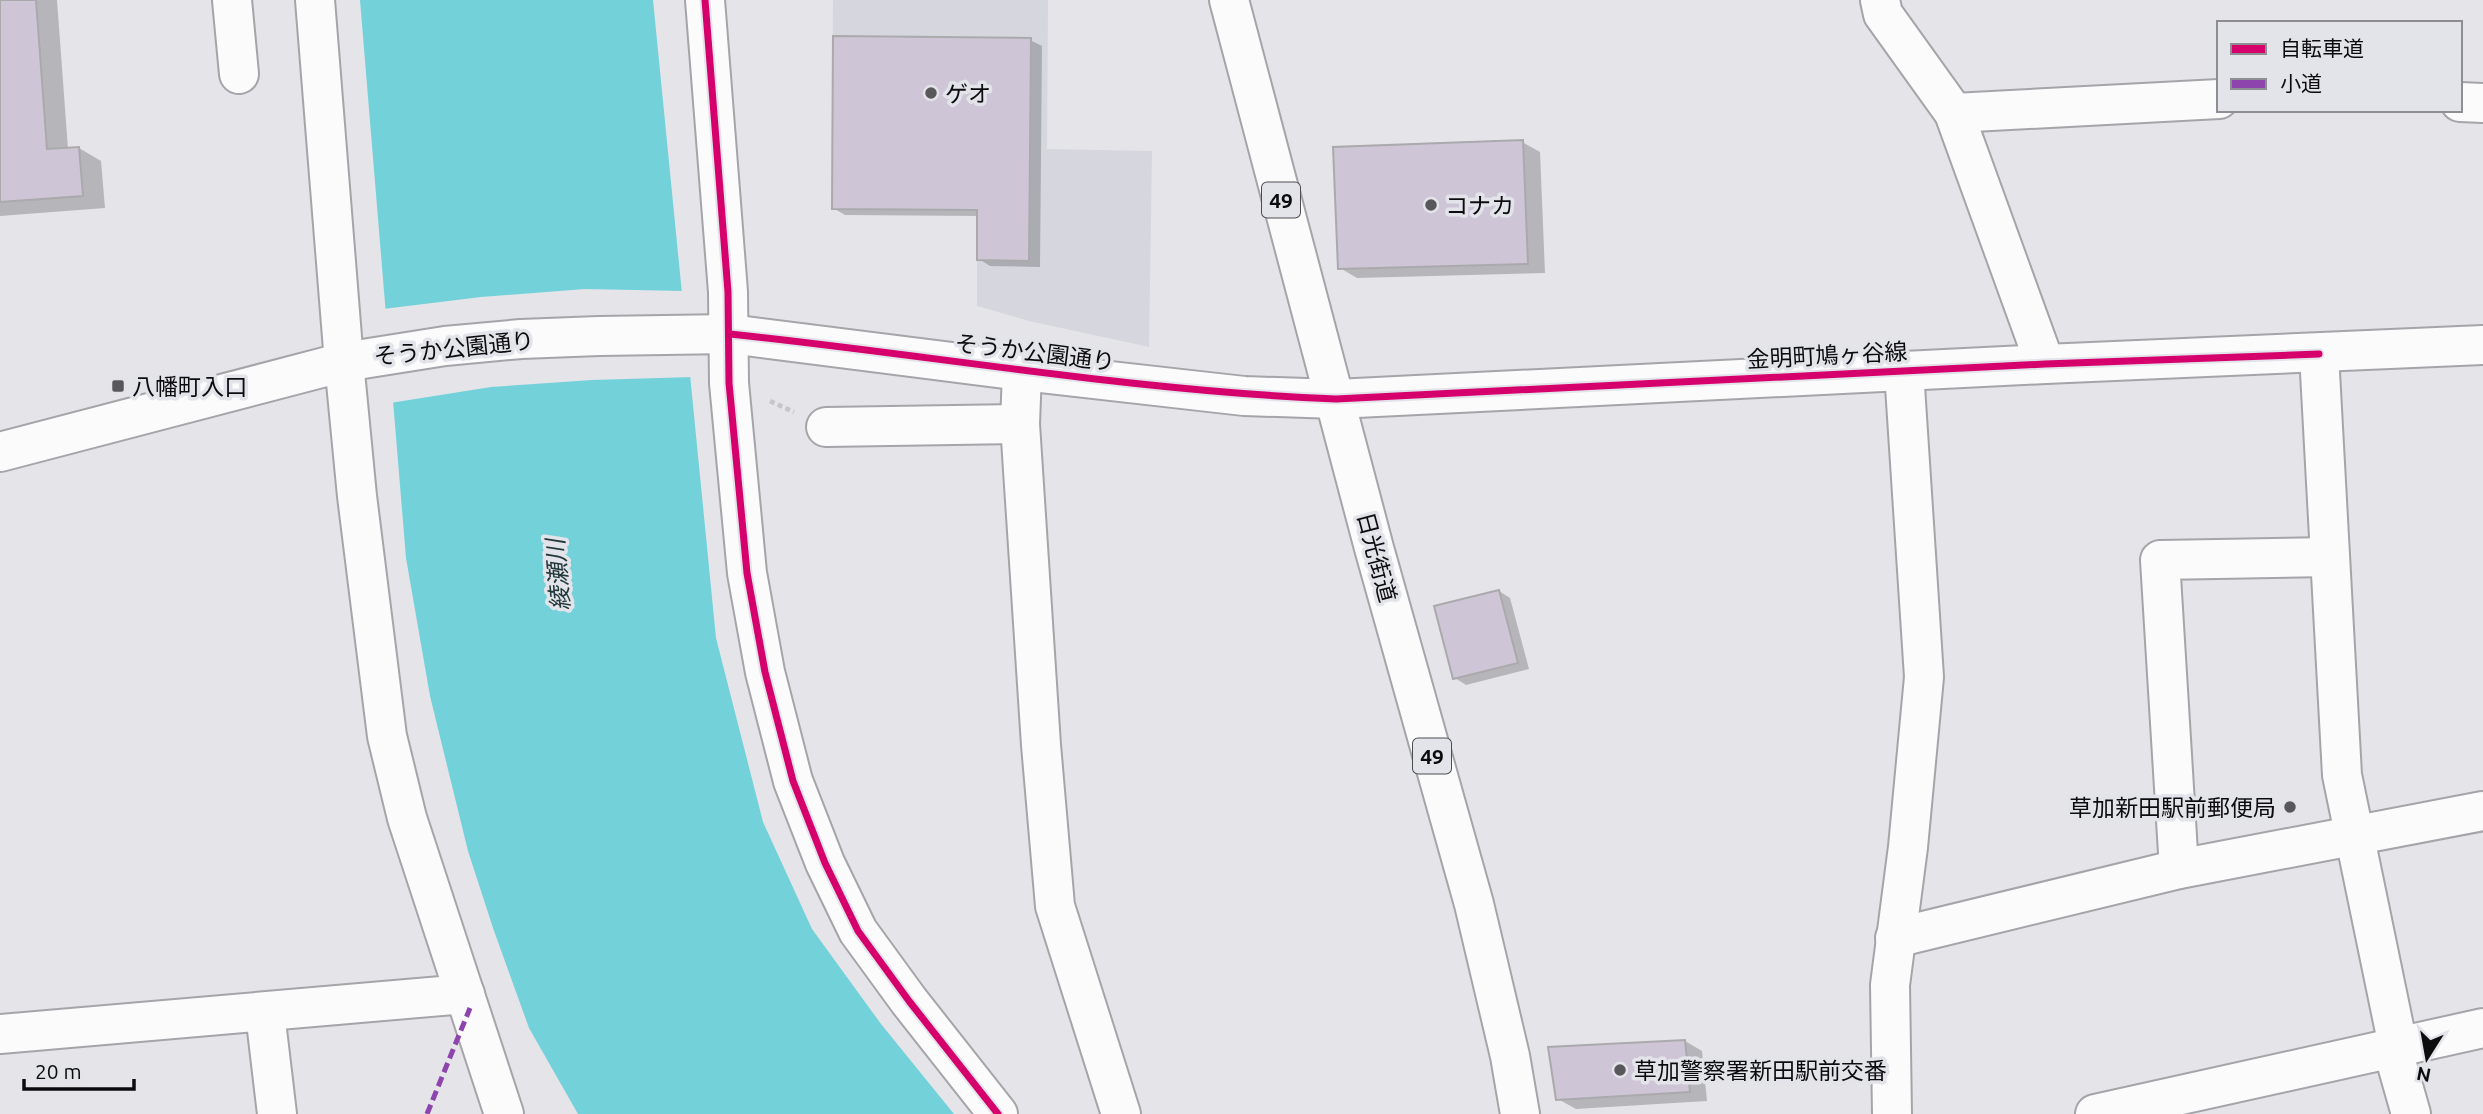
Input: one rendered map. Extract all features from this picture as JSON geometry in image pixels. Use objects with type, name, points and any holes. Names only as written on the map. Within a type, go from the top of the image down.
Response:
[{"type":"street","points":[[232,0],[239,74]]},
{"type":"street","points":[[315,0],[353,360],[357,496],[387,736],[407,818],[504,1114]]},
{"type":"street","points":[[705,0],[713,334],[729,383],[747,573],[765,672],[793,781],[825,863],[858,931],[998,1114]]},
{"type":"street","name":"日光街道","points":[[1230,0],[1378,561],[1474,904],[1510,1056],[1520,1114]]},
{"type":"street","points":[[1880,0],[1883,14],[1954,113],[2045,364]]},
{"type":"street","points":[[1954,113],[2217,99]]},
{"type":"street","points":[[2462,102],[2483,103]]},
{"type":"street","name":"そうか公園通り","points":[[0,452],[353,360],[445,346],[521,339],[713,334],[1244,396],[1336,399]]},
{"type":"street","name":"金明町鳩ヶ谷線","points":[[1336,399],[2483,345]]},
{"type":"street","points":[[2319,354],[2342,775],[2395,1046],[2411,1114]]},
{"type":"street","points":[[1022,371],[1020,424],[1041,746],[1055,906],[1121,1114]]},
{"type":"street","points":[[1892,1114],[1890,985],[1908,847],[1924,677],[1904,371]]},
{"type":"street","points":[[826,427],[1020,424]]},
{"type":"street","points":[[2179,869],[2160,561],[2330,556]]},
{"type":"street","points":[[1895,938],[2179,869],[2483,811]]},
{"type":"street","points":[[0,1034],[466,994]]},
{"type":"street","points":[[265,1013],[276,1114]]},
{"type":"street","points":[[2095,1114],[2483,1028]]},
{"type":"shaded area","points":[[833,0],[1048,0],[1047,149],[1152,151],[1149,347],[1029,321],[977,306],[977,210],[832,209]]},
{"type":"water","name":"綾瀬川","points":[[360,0],[653,0],[716,638],[763,822],[812,929],[881,1024],[954,1114],[578,1114],[529,1028],[468,851],[430,696],[406,558]]},
{"type":"pier","points":[[585,289],[684,291],[693,377],[491,387],[390,403],[383,309],[481,297]]},
{"type":"building","points":[[0,0],[36,0],[47,149],[79,147],[83,196],[0,202]]},
{"type":"building","name":"ゲオ","points":[[833,36],[1031,38],[1029,261],[977,260],[977,210],[832,209]]},
{"type":"building","points":[[1523,140],[1528,264],[1338,269],[1333,147]]},
{"type":"building","points":[[1499,590],[1518,663],[1453,679],[1434,606]]},
{"type":"building","name":"草加警察署新田駅前交番","points":[[1685,1040],[1690,1092],[1556,1100],[1548,1047]]},
{"type":"marked path","points":[[427,1114],[470,1008]]},
{"type":"cycle path","points":[[705,0],[728,292],[729,383],[747,573],[765,672],[793,781],[825,863],[858,931],[998,1114]]},
{"type":"cycle path","points":[[730,334],[1108,380],[1260,395],[1336,399],[2045,364],[2319,354]]},
{"type":"place","name":"ゲオ","points":[[931,93]]},
{"type":"place","name":"コナカ","points":[[1431,205]]},
{"type":"place","name":"八幡町入口","points":[[118,386]]},
{"type":"place","name":"草加新田駅前郵便局","points":[[2290,807]]},
{"type":"place","name":"草加警察署新田駅前交番","points":[[1620,1070]]}]
